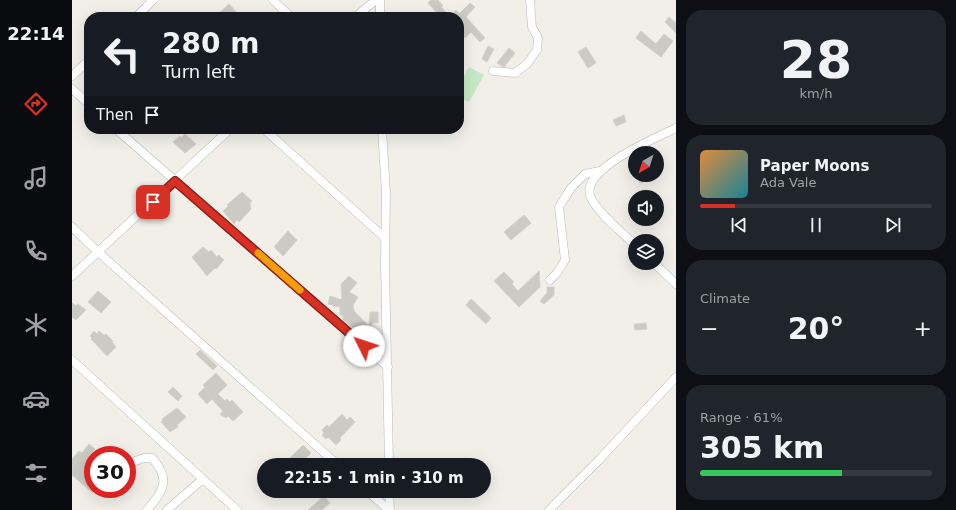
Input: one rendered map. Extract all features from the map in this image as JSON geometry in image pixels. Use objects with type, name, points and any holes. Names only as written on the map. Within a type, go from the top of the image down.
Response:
[{"type":"street","points":[[142,12],[153,0]]},
{"type":"street","points":[[273,0],[286,12]]},
{"type":"street","points":[[361,12],[376,0]]},
{"type":"street","points":[[380,0],[380,12]]},
{"type":"street","points":[[493,71],[515,73],[527,64],[537,50],[538,38],[532,27],[530,0]]},
{"type":"street","points":[[72,76],[84,65]]},
{"type":"street","points":[[72,89],[84,100]]},
{"type":"street","points":[[628,238],[605,216],[591,199],[589,188],[600,170],[611,162],[676,128]]},
{"type":"street","points":[[122,134],[388,367]]},
{"type":"street","points":[[72,276],[225,134]]},
{"type":"street","points":[[270,134],[385,238]]},
{"type":"street","points":[[382,134],[386,193],[385,238],[389,458]]},
{"type":"street","points":[[550,280],[564,260],[560,207],[571,188],[585,174],[600,170]]},
{"type":"street","points":[[72,227],[98,252],[330,458]]},
{"type":"street","points":[[661,270],[676,284]]},
{"type":"street","points":[[72,360],[237,510]]},
{"type":"street","points":[[549,510],[598,461],[676,377]]},
{"type":"street","points":[[136,461],[144,458],[152,458],[160,467],[164,475],[162,487],[147,510]]},
{"type":"street","points":[[167,510],[203,479]]},
{"type":"street","points":[[375,498],[389,510]]},
{"type":"street","points":[[389,498],[389,510]]},
{"type":"green space","points":[[469,67],[484,75],[469,102],[464,100],[464,76]]},
{"type":"building","points":[[431,0],[438,0],[443,6],[441,7],[446,12],[436,12],[428,3]]},
{"type":"building","points":[[470,3],[475,7],[466,17],[485,38],[480,42],[471,32],[465,38],[464,12],[461,12]]},
{"type":"building","points":[[229,4],[236,12],[220,12]]},
{"type":"building","points":[[669,17],[676,23],[676,33],[665,22]]},
{"type":"building","points":[[641,31],[656,44],[664,34],[673,41],[661,57],[636,38]]},
{"type":"building","points":[[488,46],[494,49],[487,62],[482,59]]},
{"type":"building","points":[[586,47],[596,63],[588,68],[578,52]]},
{"type":"building","points":[[509,48],[515,53],[504,67],[497,63]]},
{"type":"building","points":[[624,115],[626,122],[616,126],[613,120]]},
{"type":"building","points":[[185,134],[196,144],[185,153],[173,142]]},
{"type":"building","points":[[242,192],[252,201],[250,203],[251,209],[239,222],[237,220],[234,224],[223,211],[228,206],[227,205]]},
{"type":"building","points":[[524,215],[531,223],[511,240],[504,232]]},
{"type":"building","points":[[288,231],[297,240],[283,256],[274,247]]},
{"type":"building","points":[[203,247],[209,252],[211,250],[217,257],[219,255],[224,260],[207,276],[192,257]]},
{"type":"building","points":[[539,271],[540,287],[519,307],[494,281],[504,272],[514,282],[512,284],[518,291]]},
{"type":"building","points":[[349,276],[357,283],[349,292],[358,297],[353,305],[354,311],[369,326],[370,312],[378,312],[378,323],[374,322],[362,335],[343,320],[343,315],[340,315],[340,307],[328,304],[330,296],[342,300],[341,284]]},
{"type":"building","points":[[547,287],[554,287],[554,295],[544,304],[540,301],[547,293]]},
{"type":"building","points":[[98,291],[111,302],[101,313],[88,302]]},
{"type":"building","points":[[471,299],[491,318],[486,324],[466,305]]},
{"type":"building","points":[[72,303],[76,306],[78,304],[86,310],[76,320],[72,317]]},
{"type":"building","points":[[646,323],[647,329],[635,330],[634,324]]},
{"type":"building","points":[[94,331],[97,334],[99,331],[104,335],[106,334],[113,341],[112,342],[116,347],[107,356],[91,339],[92,338],[90,336]]},
{"type":"building","points":[[200,350],[217,366],[213,370],[196,354]]},
{"type":"building","points":[[216,373],[227,385],[218,394],[225,401],[227,399],[230,402],[232,400],[243,412],[233,421],[228,416],[226,418],[220,414],[223,411],[212,399],[207,404],[198,394],[205,387],[203,385]]},
{"type":"building","points":[[173,387],[182,396],[178,401],[168,392]]},
{"type":"building","points":[[177,408],[186,417],[177,425],[178,427],[170,432],[161,422],[163,420],[162,419]]},
{"type":"building","points":[[342,414],[347,420],[350,417],[355,422],[340,438],[341,440],[336,445],[328,437],[326,439],[322,435],[324,433],[322,430],[327,425],[329,427]]},
{"type":"building","points":[[303,445],[311,453],[306,458],[290,458]]},
{"type":"building","points":[[84,450],[84,485],[72,475],[72,459],[79,451],[82,453]]},
{"type":"building","points":[[322,498],[326,498],[330,503],[322,510],[308,510]]},
{"type":"slow traffic","points":[[258,253],[300,290]]},
{"type":"route","points":[[153,202],[175,181],[364,346]]}]
